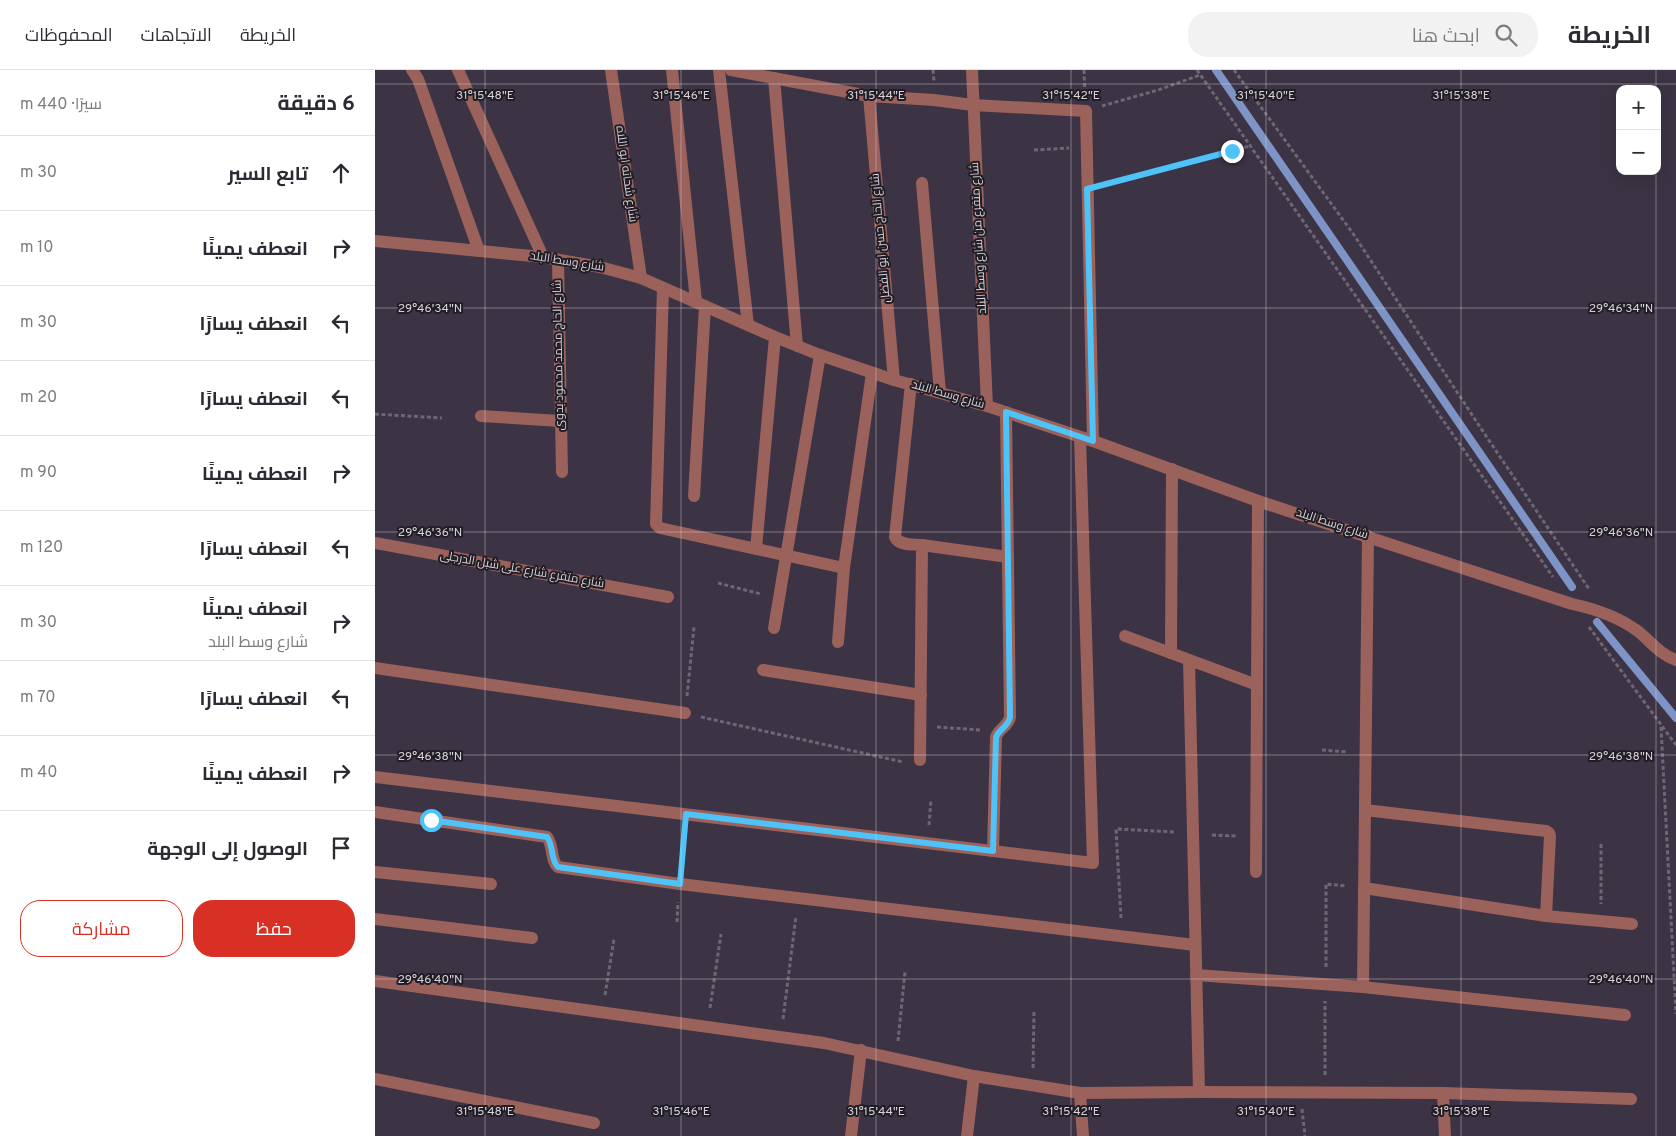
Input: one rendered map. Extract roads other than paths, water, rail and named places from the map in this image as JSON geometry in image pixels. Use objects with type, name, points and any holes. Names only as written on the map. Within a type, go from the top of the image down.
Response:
[{"type":"street","points":[[412,70],[418,80],[479,251]]},
{"type":"street","name":"شارع شحاته ابو اللاه","points":[[611,70],[641,278]]},
{"type":"street","points":[[672,70],[700,304],[694,496]]},
{"type":"street","points":[[719,70],[748,325]]},
{"type":"street","points":[[731,70],[869,96],[935,100],[973,105],[1085,110],[1093,441]]},
{"type":"street","name":"شارع متفرع من شارع وسط البلد","points":[[972,70],[987,406]]},
{"type":"street","points":[[461,71],[543,258]]},
{"type":"street","points":[[774,78],[797,346]]},
{"type":"street","name":"شارع الحاج حسن ابو الفضل","points":[[869,96],[894,380]]},
{"type":"street","points":[[922,183],[940,392]]},
{"type":"street","name":"شارع وسط البلد","points":[[375,241],[543,258],[600,267],[641,278],[820,355],[894,380],[1006,412],[1093,441],[1258,501],[1606,614],[1638,632],[1667,657],[1676,660]]},
{"type":"street","name":"شارع الحاج محمد محمود بدوى","points":[[557,260],[562,472]]},
{"type":"street","points":[[663,288],[656,524],[661,528],[844,568]]},
{"type":"street","points":[[756,549],[775,337]]},
{"type":"street","points":[[774,628],[820,355]]},
{"type":"street","points":[[838,642],[844,568],[872,373]]},
{"type":"street","points":[[911,384],[895,536],[897,541],[900,543],[1007,558]]},
{"type":"street","points":[[993,851],[995,740],[999,731],[1008,724],[1010,717],[1006,412]]},
{"type":"street","points":[[481,416],[560,421]]},
{"type":"street","points":[[375,777],[1093,863],[1080,437]]},
{"type":"street","points":[[1171,653],[1172,469]]},
{"type":"street","points":[[1256,872],[1258,501]]},
{"type":"street","points":[[1363,987],[1368,536]]},
{"type":"street","name":"شارع متفرع شارع على شبل الدرجلى","points":[[375,543],[668,597]]},
{"type":"street","points":[[920,760],[922,545]]},
{"type":"street","points":[[1125,636],[1257,685]]},
{"type":"street","points":[[1189,660],[1199,1092]]},
{"type":"street","points":[[375,668],[685,713]]},
{"type":"street","points":[[763,670],[921,695]]},
{"type":"street","points":[[1365,810],[1546,830],[1549,832],[1546,916]]},
{"type":"street","points":[[375,812],[545,836],[551,841],[554,861],[558,867],[680,884],[1195,945]]},
{"type":"street","points":[[375,872],[491,884]]},
{"type":"street","points":[[1364,888],[1546,916],[1633,924]]},
{"type":"street","points":[[375,918],[531,938]]},
{"type":"street","points":[[1196,975],[1363,987],[1625,1015]]},
{"type":"street","points":[[375,981],[781,1037],[861,1050],[974,1076],[1080,1093],[1443,1094],[1631,1100]]},
{"type":"street","points":[[851,1136],[861,1050]]},
{"type":"street","points":[[967,1136],[974,1076]]},
{"type":"street","points":[[375,1079],[594,1123]]},
{"type":"street","points":[[1080,1093],[1083,1136]]},
{"type":"street","points":[[1443,1094],[1445,1136]]},
{"type":"waterway","points":[[1216,70],[1572,587]]},
{"type":"waterway","points":[[1597,622],[1676,718]]}]
